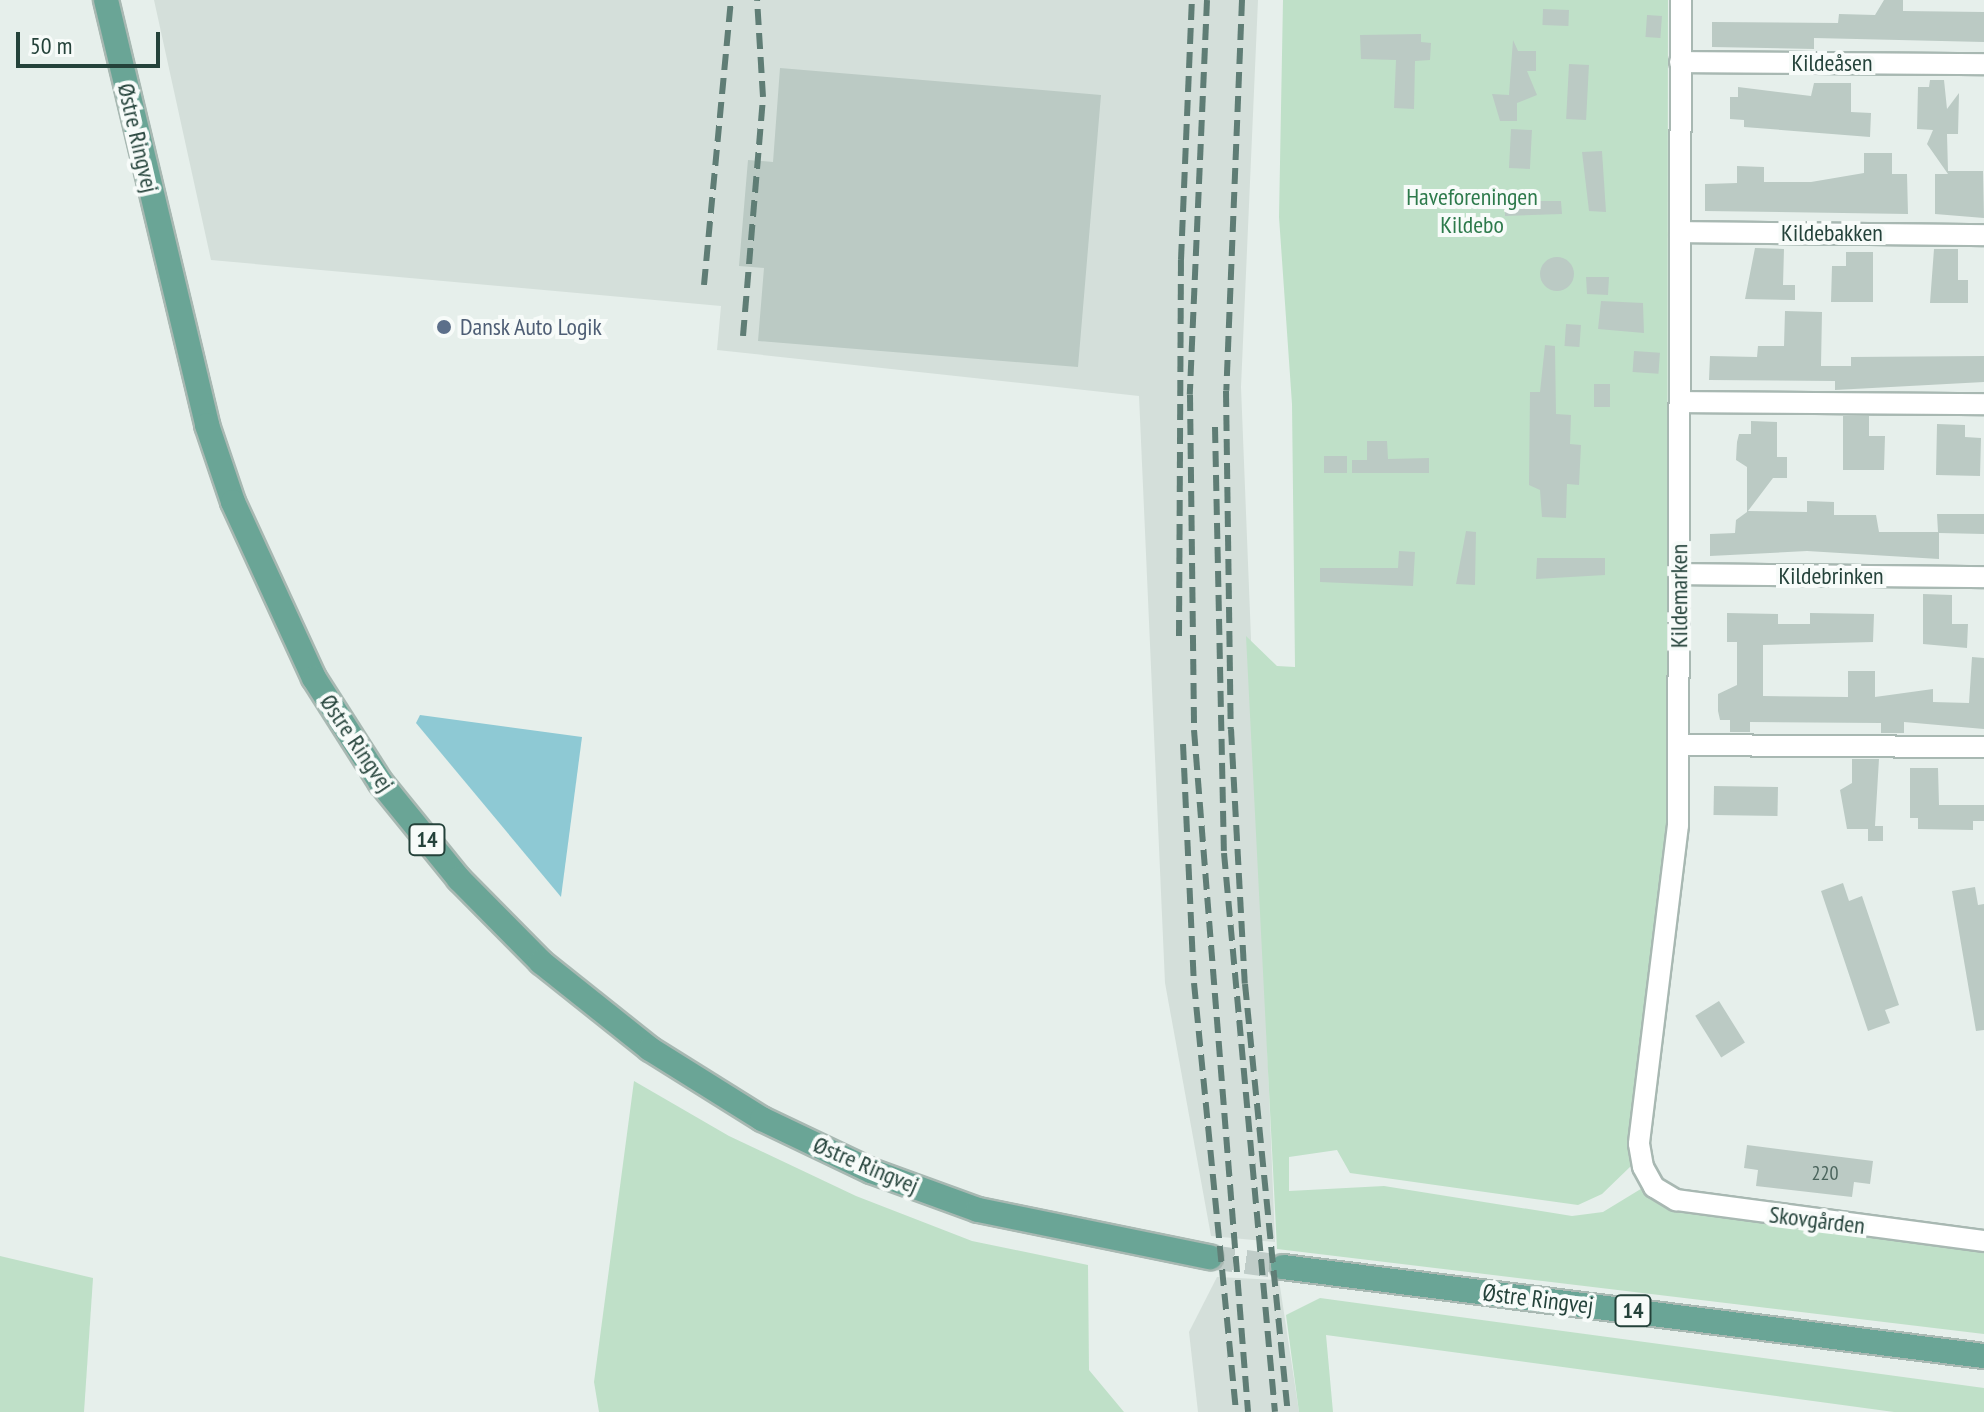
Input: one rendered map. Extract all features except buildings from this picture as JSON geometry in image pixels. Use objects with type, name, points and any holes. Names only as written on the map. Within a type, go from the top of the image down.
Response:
[{"type":"main road","name":"Østre Ringvej","points":[[106,0],[207,425],[254,555],[314,678],[381,783],[459,879],[541,962],[650,1049],[762,1119],[871,1171],[978,1210],[1210,1257]]},
{"type":"main road","name":"Østre Ringvej","points":[[1283,1267],[1984,1356]]},
{"type":"street","name":"Kildemarken","points":[[1654,1187],[1639,1144],[1678,825],[1681,0]]},
{"type":"street","name":"Kildeåsen","points":[[1680,62],[1984,64]]},
{"type":"street","name":"Kildebakken","points":[[1680,232],[1984,235]]},
{"type":"street","points":[[1680,402],[1984,404]]},
{"type":"street","name":"Kildebrinken","points":[[1679,574],[1984,577]]},
{"type":"street","points":[[1679,745],[1984,747]]},
{"type":"street","name":"Skovgården","points":[[1654,1187],[1676,1200],[1711,1206],[1984,1241]]},
{"type":"shaded area","points":[[154,0],[1258,0],[1241,387],[1275,1242],[1211,1236],[1165,983],[1139,396],[717,350],[721,306],[211,260]]},
{"type":"shaded area","points":[[1217,1277],[1279,1280],[1299,1412],[1198,1412],[1189,1332]]},
{"type":"green space","name":"Haveforeningen Kildebo","points":[[1283,0],[1668,0],[1667,831],[1631,1166],[1602,1194],[1578,1205],[1350,1173],[1337,1150],[1289,1157],[1289,1191],[1384,1186],[1572,1216],[1603,1212],[1644,1187],[1681,1212],[1984,1250],[1984,1334],[1277,1249],[1246,636],[1277,666],[1295,667],[1292,404],[1279,217]]},
{"type":"green space","points":[[634,1081],[729,1136],[856,1196],[972,1241],[1088,1265],[1089,1370],[1124,1412],[599,1412],[594,1382]]},
{"type":"green space","points":[[0,1256],[93,1278],[84,1412],[0,1412]]},
{"type":"green space","points":[[1320,1298],[1984,1388],[1984,1412],[1894,1412],[1326,1335],[1333,1412],[1299,1412],[1286,1315]]},
{"type":"water","points":[[420,715],[582,737],[561,897],[416,723]]},
{"type":"tunnel","points":[[1210,1257],[1283,1267]]},
{"type":"railway","points":[[704,285],[731,0]]},
{"type":"railway","points":[[743,336],[763,97],[757,0]]},
{"type":"railway","points":[[1179,636],[1181,260],[1192,0]]},
{"type":"railway","points":[[1207,0],[1190,395],[1194,730],[1248,1412]]},
{"type":"railway","points":[[1242,0],[1226,391],[1231,729],[1245,984],[1288,1412]]},
{"type":"railway","points":[[1215,427],[1224,853],[1275,1412]]},
{"type":"railway","points":[[1183,744],[1194,983],[1236,1412]]},
{"type":"place","name":"Dansk Auto Logik","points":[[444,327]]}]
